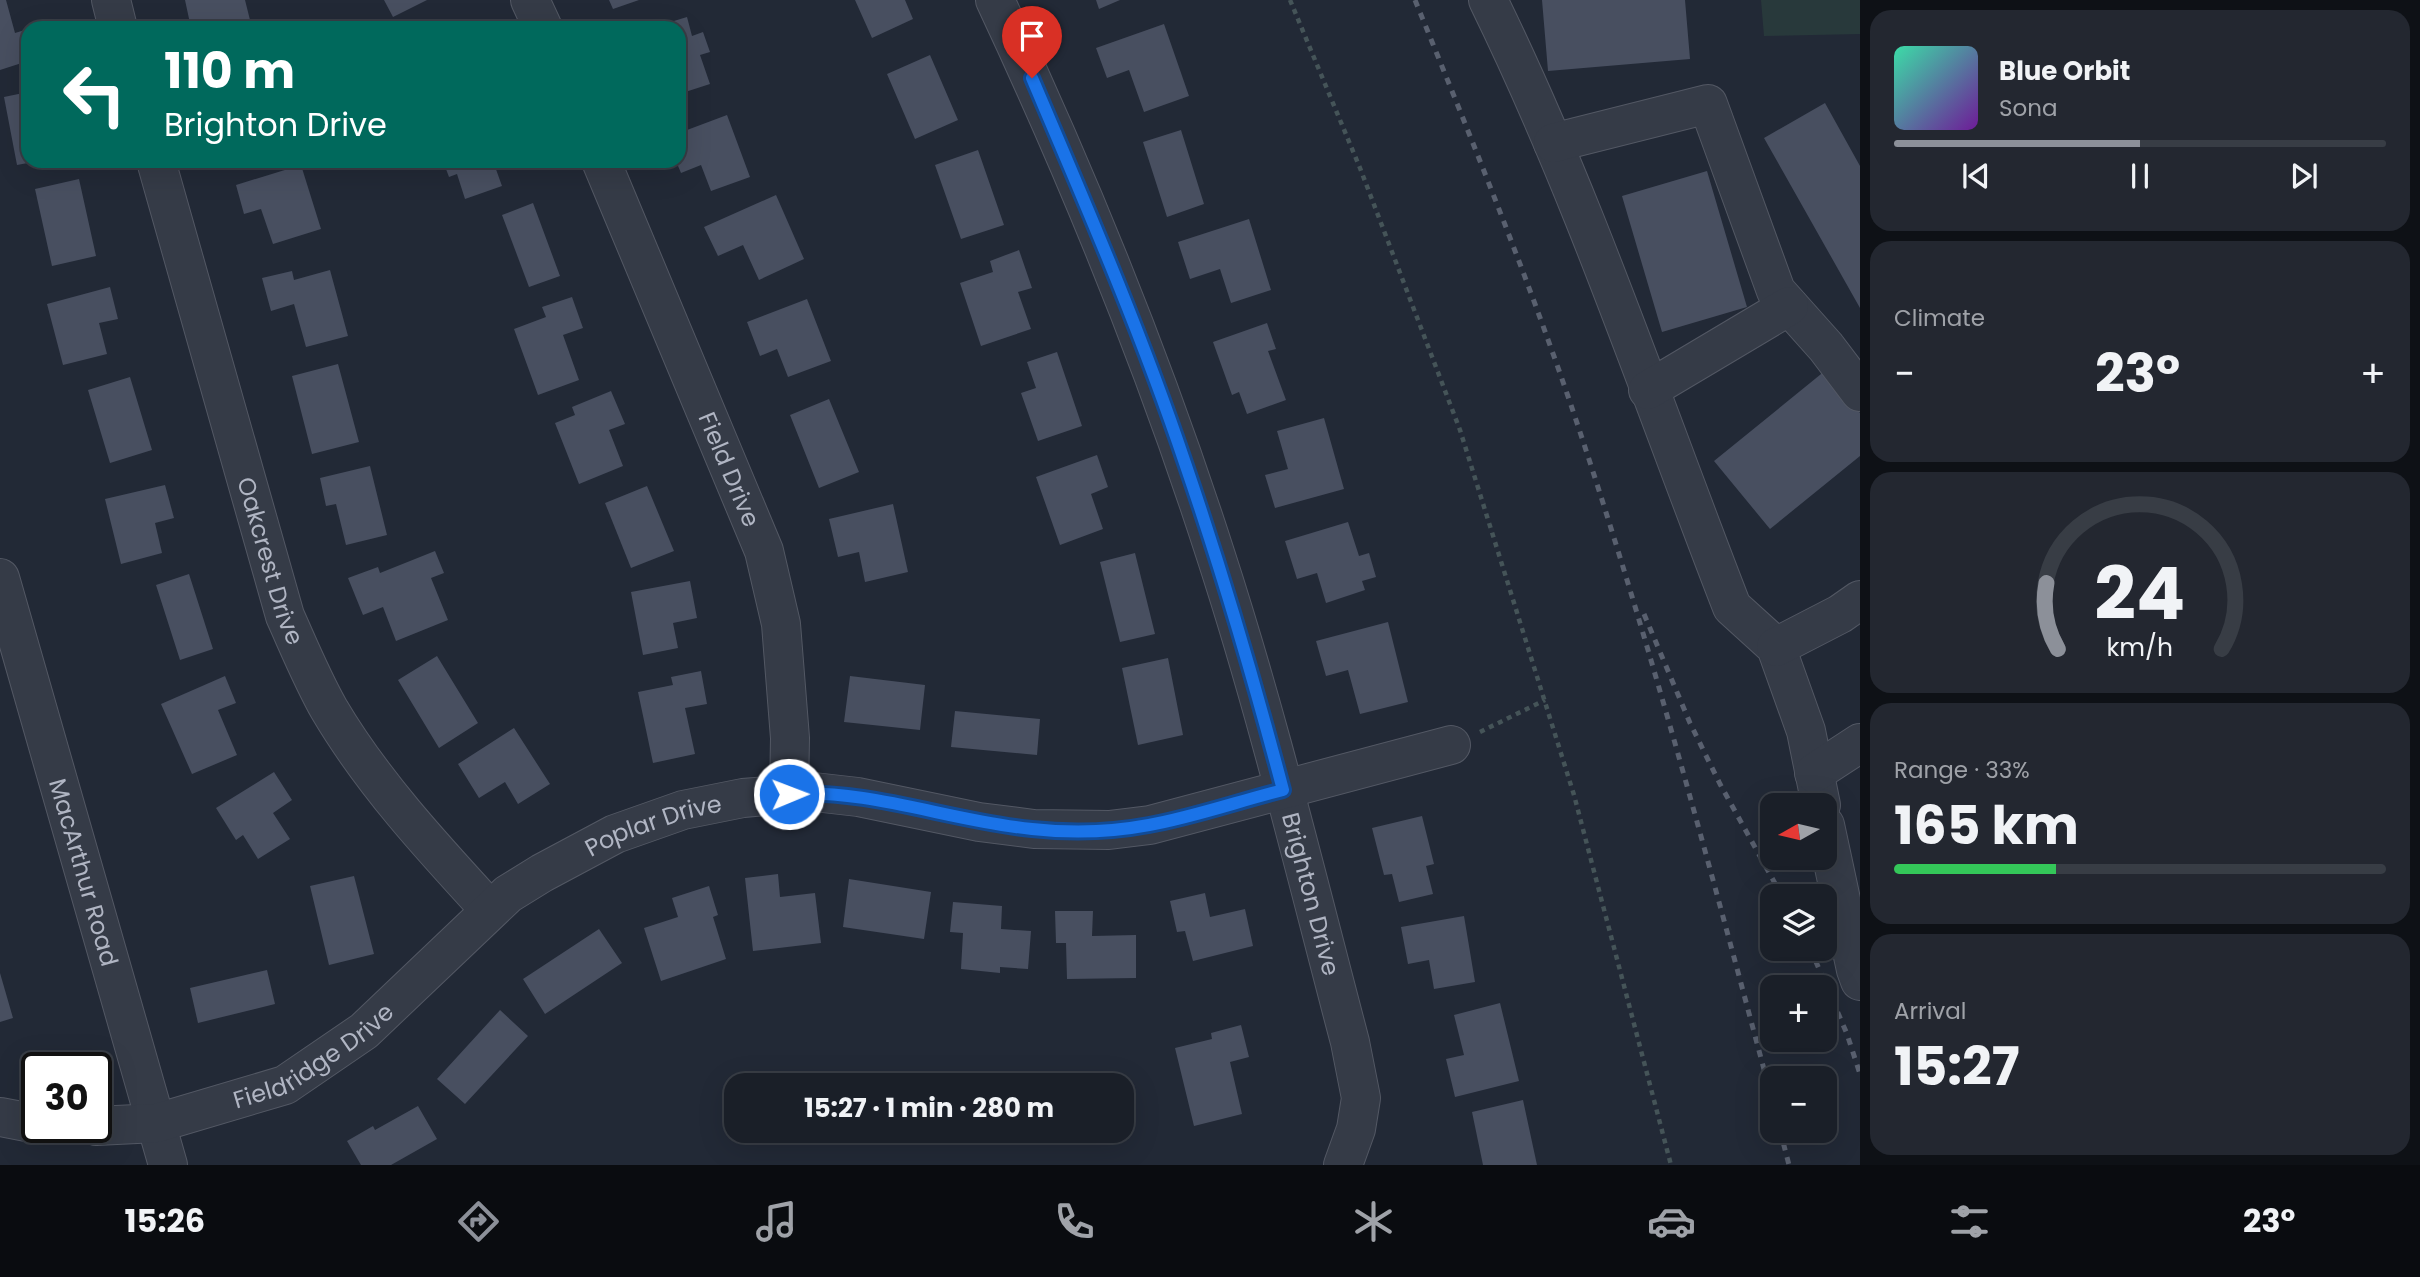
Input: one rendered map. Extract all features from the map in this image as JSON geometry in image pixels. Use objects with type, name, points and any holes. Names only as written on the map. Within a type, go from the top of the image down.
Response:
[{"type":"street","points":[[111,0],[116,21]]},
{"type":"street","points":[[530,0],[540,21]]},
{"type":"street","name":"Brighton Drive","points":[[995,0],[1032,78],[1106,250],[1185,461],[1246,653],[1350,1042],[1361,1098],[1356,1129],[1343,1165]]},
{"type":"street","points":[[1488,0],[1579,203],[1732,607],[1776,647],[1806,731],[1818,789]]},
{"type":"street","points":[[1553,144],[1708,104],[1776,291],[1826,347],[1860,392]]},
{"type":"street","name":"Oakcrest Drive","points":[[158,168],[285,616],[301,653],[328,708],[368,768],[490,910]]},
{"type":"street","name":"Field Drive","points":[[604,168],[764,551],[781,624],[790,738],[789,794]]},
{"type":"street","points":[[1648,390],[1789,306]]},
{"type":"street","name":"MacArthur Road","points":[[0,578],[168,1165]]},
{"type":"street","points":[[1776,647],[1840,614],[1860,600]]},
{"type":"street","points":[[1818,789],[1860,743]]},
{"type":"street","name":"Poplar Drive","points":[[490,910],[508,894],[542,873],[615,834],[683,810],[743,799],[814,792],[858,797],[979,822],[1034,829],[1109,830],[1150,825],[1451,745]]},
{"type":"street","points":[[1835,870],[1860,981]]},
{"type":"street","name":"Fieldridge Drive","points":[[112,1125],[157,1123],[285,1085],[364,1031],[490,910]]},
{"type":"street","points":[[0,1117],[21,1121]]},
{"type":"path","points":[[1290,0],[1360,168],[1445,390],[1574,795],[1671,1165]]},
{"type":"path","points":[[1451,745],[1545,700]]},
{"type":"shaded area","points":[[1761,0],[1860,0],[1860,34],[1764,36]]},
{"type":"building","points":[[0,0],[6,0],[15,33],[21,31],[21,63],[0,70]]},
{"type":"building","points":[[185,0],[245,0],[250,21],[190,21]]},
{"type":"building","points":[[384,0],[427,0],[393,17]]},
{"type":"building","points":[[609,0],[639,0],[613,9]]},
{"type":"building","points":[[855,0],[905,0],[913,19],[872,38]]},
{"type":"building","points":[[1096,0],[1120,0],[1099,9]]},
{"type":"building","points":[[1542,0],[1685,0],[1690,59],[1548,71]]},
{"type":"building","points":[[687,17],[692,36],[703,32],[710,52],[700,55],[710,84],[686,92],[686,21],[674,21]]},
{"type":"building","points":[[1164,24],[1189,96],[1144,112],[1129,70],[1107,78],[1096,48]]},
{"type":"building","points":[[930,55],[958,120],[915,139],[887,74]]},
{"type":"building","points":[[21,93],[21,164],[17,165],[4,97]]},
{"type":"building","points":[[1825,103],[1860,166],[1860,308],[1764,138]]},
{"type":"building","points":[[727,115],[750,177],[711,191],[701,165],[681,173],[679,168],[686,168],[686,130]]},
{"type":"building","points":[[1181,130],[1204,204],[1167,217],[1143,142]]},
{"type":"building","points":[[978,150],[1004,225],[961,239],[935,165]]},
{"type":"building","points":[[291,168],[302,168],[321,229],[273,244],[261,209],[244,214],[236,185]]},
{"type":"building","points":[[446,168],[496,168],[502,186],[465,199],[457,174],[449,177]]},
{"type":"building","points":[[1707,171],[1747,307],[1662,332],[1622,196]]},
{"type":"building","points":[[79,179],[96,256],[52,266],[35,189]]},
{"type":"building","points":[[776,195],[804,259],[759,280],[743,245],[718,256],[704,227]]},
{"type":"building","points":[[533,203],[560,276],[529,287],[502,215]]},
{"type":"building","points":[[1249,219],[1271,290],[1231,303],[1220,269],[1190,279],[1178,242]]},
{"type":"building","points":[[1019,250],[1032,288],[1018,292],[1031,329],[981,346],[960,283],[993,272],[990,261]]},
{"type":"building","points":[[330,270],[348,336],[306,347],[294,304],[271,311],[262,278],[292,271],[294,280]]},
{"type":"building","points":[[110,287],[118,319],[99,323],[107,354],[63,365],[47,304]]},
{"type":"building","points":[[572,297],[583,328],[563,335],[579,380],[538,395],[514,329],[546,317],[542,307]]},
{"type":"building","points":[[807,299],[831,361],[788,377],[777,349],[760,356],[747,322]]},
{"type":"building","points":[[1267,323],[1276,349],[1268,351],[1286,400],[1247,414],[1239,392],[1232,395],[1213,342]]},
{"type":"building","points":[[1057,352],[1082,426],[1038,441],[1021,393],[1036,388],[1027,362]]},
{"type":"building","points":[[338,364],[359,442],[312,454],[292,376]]},
{"type":"building","points":[[1826,370],[1860,413],[1860,456],[1770,529],[1714,461]]},
{"type":"building","points":[[130,377],[152,450],[110,463],[88,390]]},
{"type":"building","points":[[611,391],[625,424],[609,430],[623,466],[579,484],[555,423],[575,415],[572,407]]},
{"type":"building","points":[[829,399],[859,472],[819,488],[790,415]]},
{"type":"building","points":[[1324,418],[1344,489],[1275,508],[1265,475],[1288,469],[1277,431]]},
{"type":"building","points":[[1097,455],[1108,487],[1091,494],[1103,529],[1060,545],[1036,477]]},
{"type":"building","points":[[370,466],[387,535],[346,545],[336,504],[326,506],[320,478]]},
{"type":"building","points":[[165,485],[174,518],[155,523],[162,553],[121,564],[105,499]]},
{"type":"building","points":[[647,486],[674,551],[631,568],[605,503]]},
{"type":"building","points":[[893,504],[908,572],[865,582],[859,552],[838,557],[829,519]]},
{"type":"building","points":[[1348,522],[1359,556],[1369,553],[1376,577],[1362,581],[1365,590],[1326,603],[1317,573],[1297,579],[1285,541]]},
{"type":"building","points":[[435,551],[444,573],[431,578],[448,620],[396,641],[383,607],[363,615],[348,578],[378,567],[380,573]]},
{"type":"building","points":[[1135,553],[1155,634],[1120,642],[1100,562]]},
{"type":"building","points":[[189,574],[213,649],[180,660],[156,585]]},
{"type":"building","points":[[690,581],[697,618],[673,623],[678,648],[643,655],[631,592]]},
{"type":"building","points":[[1388,622],[1408,702],[1360,714],[1348,670],[1326,676],[1316,641]]},
{"type":"building","points":[[437,656],[478,723],[439,748],[398,680]]},
{"type":"building","points":[[1168,658],[1183,735],[1138,745],[1122,668]]},
{"type":"building","points":[[701,671],[707,704],[685,708],[695,754],[653,763],[638,692],[673,685],[671,677]]},
{"type":"building","points":[[225,676],[236,703],[218,710],[237,755],[192,774],[161,704]]},
{"type":"building","points":[[850,676],[925,685],[920,730],[844,722]]},
{"type":"building","points":[[955,711],[1040,719],[1037,755],[951,747]]},
{"type":"building","points":[[514,728],[550,784],[518,804],[505,782],[479,798],[458,764]]},
{"type":"building","points":[[274,772],[292,800],[273,813],[290,839],[258,859],[243,835],[236,840],[216,808]]},
{"type":"building","points":[[1422,816],[1434,864],[1426,866],[1433,894],[1399,902],[1392,874],[1384,875],[1372,828]]},
{"type":"building","points":[[778,874],[780,897],[815,893],[821,943],[753,951],[745,878]]},
{"type":"building","points":[[354,876],[374,954],[329,965],[310,886]]},
{"type":"building","points":[[849,879],[931,892],[924,939],[843,927]]},
{"type":"building","points":[[709,886],[718,915],[713,917],[726,959],[661,981],[644,928],[678,917],[672,898]]},
{"type":"building","points":[[1205,893],[1210,917],[1245,909],[1253,946],[1193,961],[1185,931],[1177,932],[1170,901]]},
{"type":"building","points":[[953,902],[1002,906],[1001,929],[1031,931],[1028,969],[1000,967],[1000,973],[961,969],[963,933],[950,932]]},
{"type":"building","points":[[1055,911],[1093,911],[1092,936],[1136,935],[1136,978],[1067,979],[1066,943],[1056,943]]},
{"type":"building","points":[[1464,916],[1475,982],[1434,989],[1429,960],[1408,964],[1401,927]]},
{"type":"building","points":[[599,929],[622,963],[545,1014],[523,979]]},
{"type":"building","points":[[267,970],[275,1004],[198,1023],[190,988]]},
{"type":"building","points":[[0,973],[13,1018],[0,1022]]},
{"type":"building","points":[[1500,1003],[1519,1081],[1455,1097],[1446,1059],[1464,1055],[1454,1015]]},
{"type":"building","points":[[500,1010],[528,1036],[465,1104],[437,1079]]},
{"type":"building","points":[[1241,1025],[1249,1057],[1230,1062],[1242,1114],[1194,1126],[1175,1048],[1212,1039],[1211,1033]]},
{"type":"building","points":[[1523,1100],[1537,1165],[1483,1165],[1472,1112]]},
{"type":"building","points":[[418,1106],[437,1139],[391,1165],[361,1165],[347,1141],[373,1126],[375,1130]]},
{"type":"railway","points":[[1415,0],[1535,305],[1572,408],[1678,754],[1763,1066]]},
{"type":"railway","points":[[1644,614],[1690,723],[1775,884]]},
{"type":"railway","points":[[1816,961],[1847,1034],[1860,1074]]},
{"type":"railway","points":[[1783,1143],[1789,1165]]},
{"type":"route","points":[[789,794],[814,792],[858,797],[979,822],[1034,829],[1109,830],[1150,825],[1283,790],[1249,665],[1185,461],[1106,250],[1032,78]]}]
